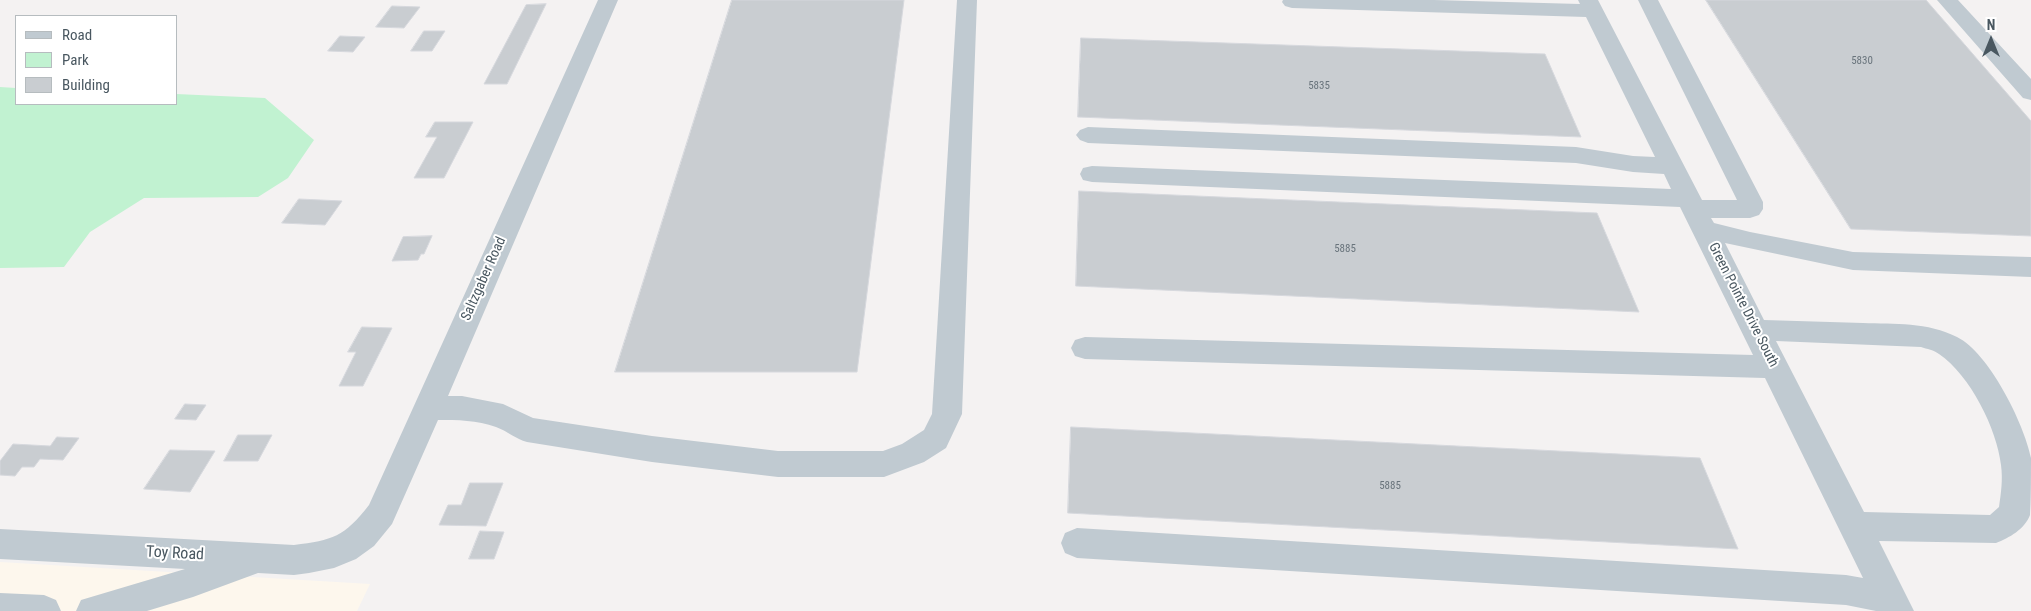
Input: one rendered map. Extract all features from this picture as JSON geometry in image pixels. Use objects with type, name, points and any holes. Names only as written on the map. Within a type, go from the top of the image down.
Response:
[{"type":"street","name":"Saltzgaber Road","points":[[348,549],[368,532],[381,514],[608,0]]},
{"type":"street","points":[[428,408],[462,408],[503,416],[527,430],[652,449],[778,464],[884,464],[913,453],[935,439],[947,414],[967,0]]},
{"type":"street","points":[[1648,0],[1750,202],[1750,210],[1695,212]]},
{"type":"street","points":[[1947,0],[2031,93]]},
{"type":"street","points":[[1292,2],[1590,5]]},
{"type":"street","name":"Green Pointe Drive South","points":[[1590,5],[1894,604]]},
{"type":"street","points":[[1088,135],[1576,155],[1633,164],[1672,166]]},
{"type":"street","points":[[1092,174],[1649,196],[1695,212],[1750,241],[1853,261],[2031,267]]},
{"type":"street","points":[[1755,330],[1922,336],[1948,345],[1963,357],[1993,399],[2011,441],[2019,478],[2014,514],[1996,529],[1855,526]]},
{"type":"street","points":[[1085,348],[1774,367]]},
{"type":"street","name":"Toy Road","points":[[0,544],[294,560],[322,557],[348,549]]},
{"type":"street","points":[[1077,544],[1846,590],[1894,604]]},
{"type":"street","points":[[93,611],[193,582],[239,566],[253,558]]},
{"type":"street","points":[[0,609],[44,611]]},
{"type":"shaded area","points":[[0,562],[370,584],[357,611],[0,611]]},
{"type":"green space","points":[[0,87],[15,88],[15,105],[178,105],[178,94],[265,98],[314,140],[288,178],[258,197],[144,198],[90,232],[64,267],[0,268]]},
{"type":"building","points":[[732,0],[904,0],[857,372],[615,372]]},
{"type":"building","points":[[1706,0],[1926,0],[2031,121],[2031,236],[1851,229]]},
{"type":"building","points":[[546,4],[507,84],[484,84],[526,5]]},
{"type":"building","points":[[392,6],[420,7],[404,28],[376,27]]},
{"type":"building","points":[[424,31],[445,31],[432,51],[411,51]]},
{"type":"building","points":[[340,36],[365,37],[353,52],[328,51]]},
{"type":"building","points":[[1081,38],[1545,54],[1581,137],[1078,117]]},
{"type":"building","points":[[435,122],[473,122],[444,178],[414,178],[437,137],[426,137]]},
{"type":"building","points":[[1079,191],[1597,213],[1639,312],[1076,286]]},
{"type":"building","points":[[299,199],[342,201],[325,225],[282,223]]},
{"type":"building","points":[[432,236],[424,254],[421,254],[418,260],[392,261],[403,237]]},
{"type":"building","points":[[362,327],[392,328],[363,386],[339,386],[356,352],[348,352]]},
{"type":"building","points":[[185,404],[206,405],[196,420],[175,419]]},
{"type":"building","points":[[1071,427],[1700,458],[1738,549],[1068,513]]},
{"type":"building","points":[[238,435],[272,435],[258,461],[224,461]]},
{"type":"building","points":[[57,437],[79,438],[63,460],[40,459],[34,467],[22,467],[15,476],[0,475],[0,461],[13,444],[50,446]]},
{"type":"building","points":[[170,450],[215,451],[190,492],[144,489]]},
{"type":"building","points":[[470,483],[503,483],[486,526],[439,525],[448,505],[461,505]]},
{"type":"building","points":[[480,531],[504,532],[494,559],[469,559]]}]
